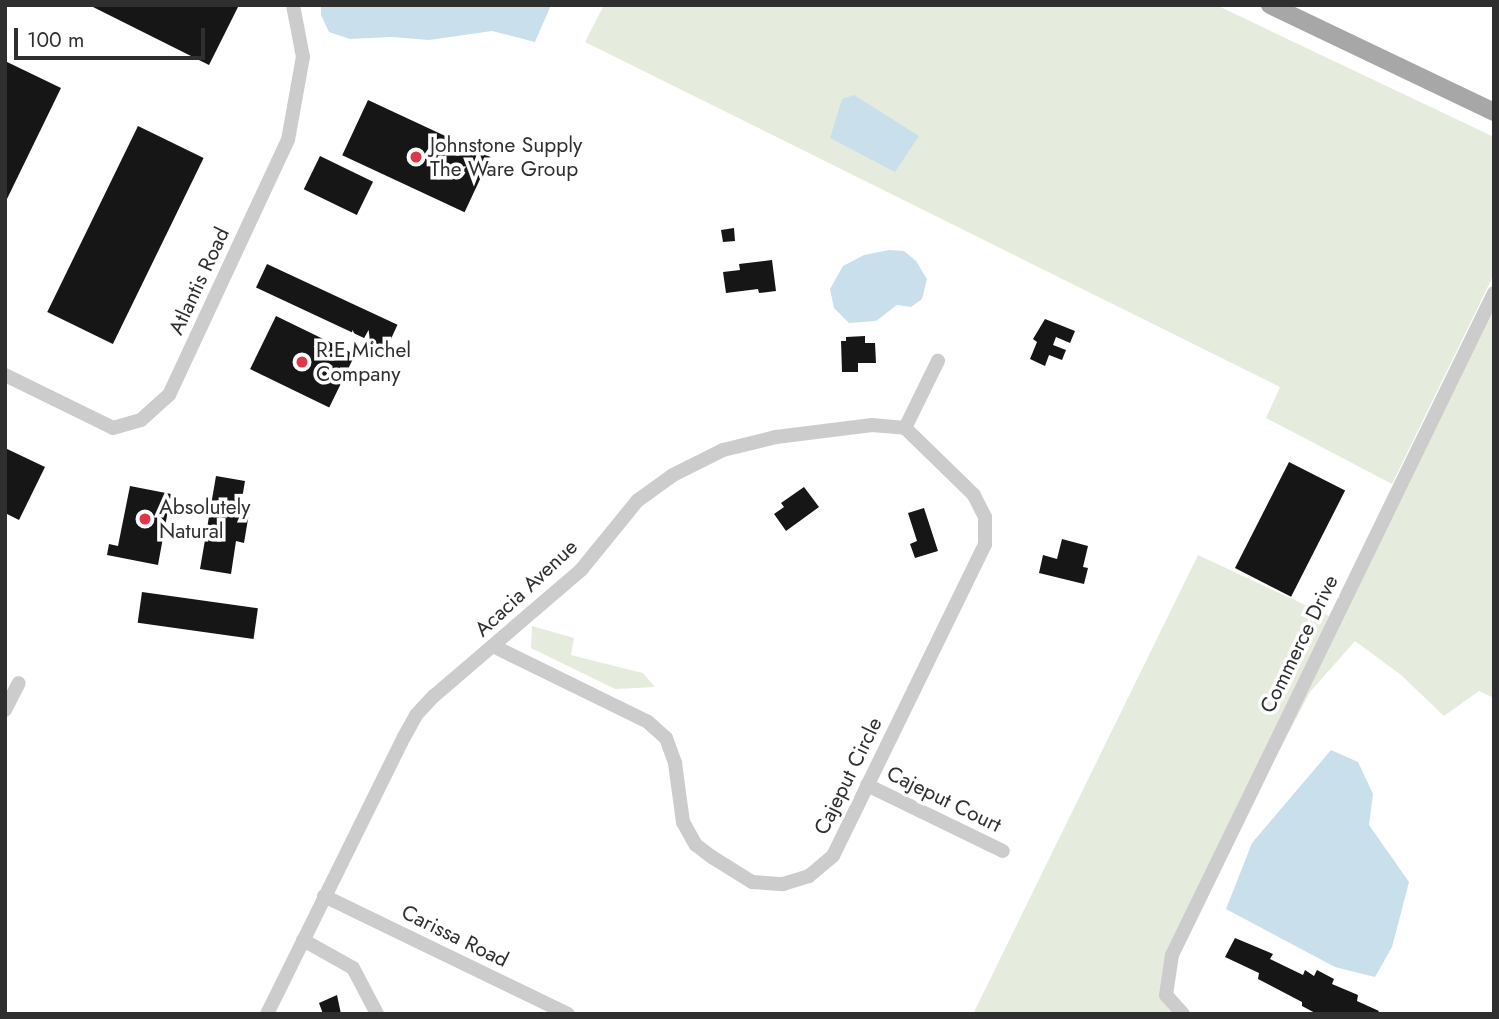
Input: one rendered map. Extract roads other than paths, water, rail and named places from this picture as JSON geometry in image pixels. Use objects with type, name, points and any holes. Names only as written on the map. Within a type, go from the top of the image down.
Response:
[{"type":"main road","points":[[1270,5],[1494,112]]},
{"type":"street","name":"Atlantis Road","points":[[5,375],[113,428],[141,420],[169,394],[288,140],[303,57],[293,5]]},
{"type":"street","name":"Commerce Drive","points":[[1184,1014],[1166,995],[1172,955],[1494,293]]},
{"type":"street","points":[[905,428],[938,362]]},
{"type":"street","name":"Acacia Avenue","points":[[267,1014],[416,715],[434,696],[495,647],[581,570],[637,501],[673,475],[723,450],[776,437],[872,425],[905,428]]},
{"type":"street","name":"Cajeput Circle","points":[[495,647],[648,722],[666,738],[675,763],[683,822],[696,845],[752,882],[783,884],[810,876],[833,856],[985,544],[985,517],[974,495],[905,428]]},
{"type":"street","points":[[5,710],[19,683]]},
{"type":"street","name":"Cajeput Court","points":[[867,785],[1003,851]]},
{"type":"street","name":"Carissa Road","points":[[324,896],[568,1014]]},
{"type":"street","points":[[303,940],[353,968],[377,1014]]},
{"type":"water","points":[[321,5],[551,5],[535,42],[492,31],[429,40],[391,37],[350,39],[329,32],[321,15]]},
{"type":"water","points":[[854,95],[919,136],[895,172],[830,138],[842,99]]},
{"type":"water","points":[[889,250],[904,251],[916,261],[927,279],[922,299],[911,307],[897,305],[876,321],[849,323],[834,308],[830,289],[843,266],[864,255]]},
{"type":"water","points":[[1331,750],[1358,762],[1373,794],[1369,825],[1409,882],[1392,947],[1375,977],[1335,967],[1226,909],[1252,843]]},
{"type":"place","name":"Johnstone Supply The Ware Group","points":[[416,157]]},
{"type":"place","name":"R.E Michel Company","points":[[302,362]]},
{"type":"place","name":"Absolutely Natural","points":[[145,519]]}]
